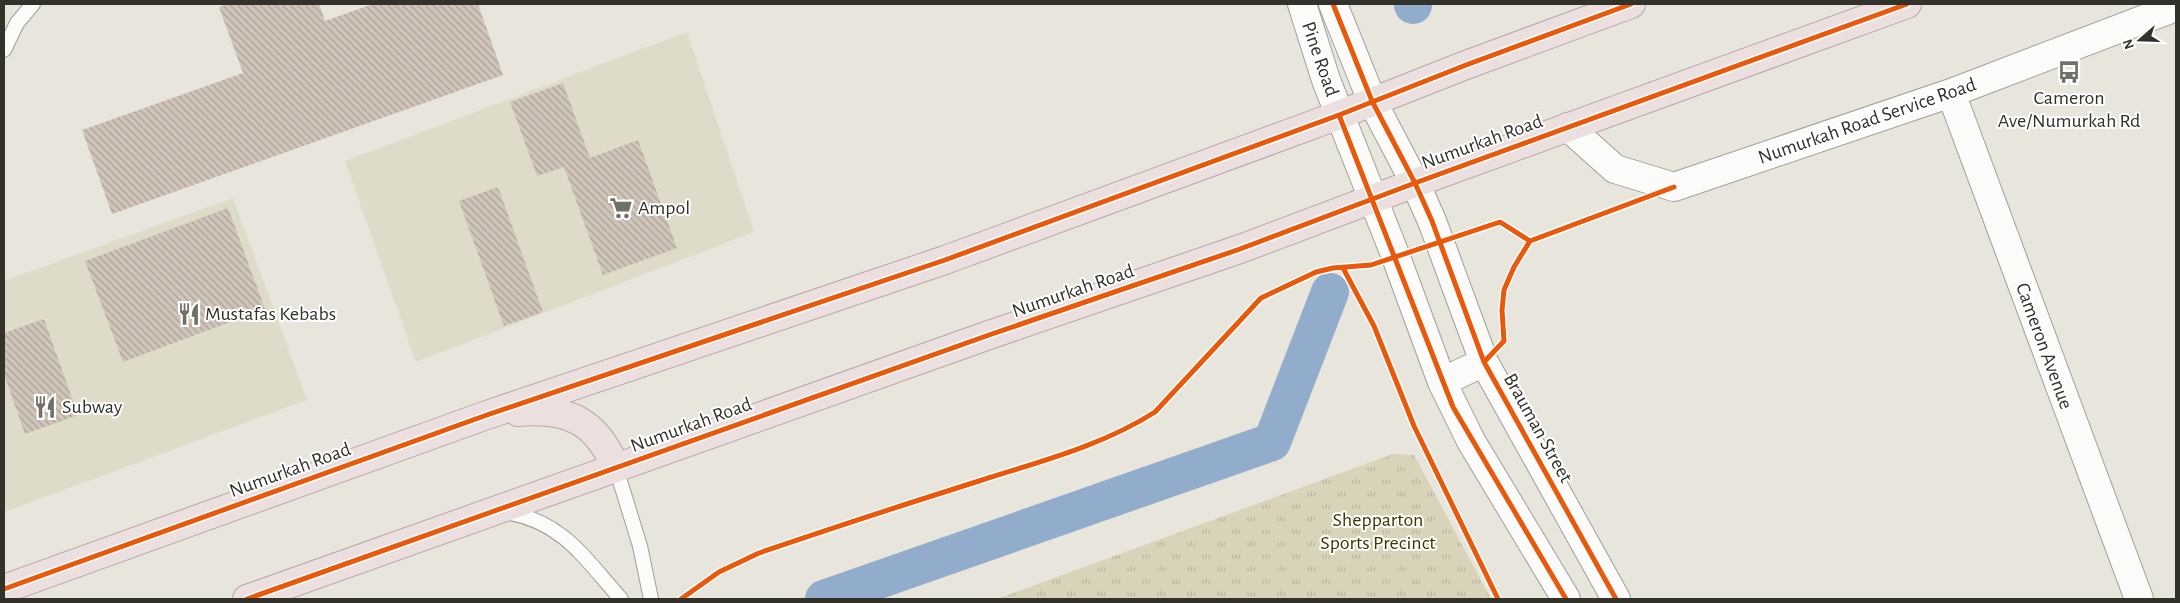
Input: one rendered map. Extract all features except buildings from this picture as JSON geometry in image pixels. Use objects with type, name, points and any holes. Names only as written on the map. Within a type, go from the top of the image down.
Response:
[{"type":"highway","name":"Numurkah Road","points":[[4,589],[484,416],[945,260],[1340,115],[1372,101],[1632,4]]},
{"type":"highway","name":"Numurkah Road","points":[[247,599],[988,335],[1112,294],[1906,4]]},
{"type":"highway","points":[[484,416],[551,411],[576,419],[596,433],[610,453],[616,468]]},
{"type":"street","name":"Pine Road","points":[[1302,4],[1318,59],[1373,198]]},
{"type":"street","name":"Pine Road","points":[[1333,4],[1372,101],[1414,183]]},
{"type":"street","name":"Numurkah Road Service Road","points":[[1568,127],[1615,170],[1674,187],[1951,93],[2176,7]]},
{"type":"street","name":"Cameron Avenue","points":[[1951,93],[2139,599]]},
{"type":"street","name":"Brauman Street","points":[[1414,183],[1432,221],[1484,362],[1616,599]]},
{"type":"street","points":[[1373,198],[1442,382],[1471,441],[1566,599]]},
{"type":"street","points":[[1442,382],[1484,362]]},
{"type":"lane","points":[[4,50],[17,23],[33,4]]},
{"type":"lane","points":[[616,468],[640,546],[651,599]]},
{"type":"lane","points":[[493,512],[519,515],[560,533],[577,548],[621,599]]},
{"type":"shaded area","points":[[687,32],[754,232],[416,362],[345,161]]},
{"type":"shaded area","points":[[233,198],[307,400],[4,512],[4,281]]},
{"type":"green space","name":"Shepparton Sports Precinct","points":[[1393,454],[1414,455],[1491,599],[997,599]]},
{"type":"waterway","points":[[824,599],[1272,442],[1330,292]]},
{"type":"cycle path","points":[[1333,4],[1372,101],[1415,183],[1432,221],[1484,362],[1616,599]]},
{"type":"cycle path","points":[[4,589],[484,416],[945,260],[1339,115],[1466,65],[1631,4]]},
{"type":"cycle path","points":[[247,599],[989,335],[1240,249],[1415,183],[1907,4]]},
{"type":"cycle path","points":[[1339,115],[1453,407],[1566,599]]},
{"type":"cycle path","points":[[1484,362],[1504,341],[1502,310],[1504,290],[1514,267],[1530,241],[1674,187]]},
{"type":"cycle path","points":[[681,599],[719,572],[759,553],[1047,460],[1092,444],[1135,424],[1155,412],[1261,298],[1316,272],[1333,268],[1371,265],[1500,222],[1530,241]]},
{"type":"cycle path","points":[[1343,268],[1374,326],[1414,426],[1498,599]]},
{"type":"place","name":"Cameron Ave/Numurkah Rd","points":[[2069,72]]},
{"type":"place","name":"Ampol","points":[[621,208]]},
{"type":"place","name":"Mustafas Kebabs","points":[[189,314]]},
{"type":"place","name":"Subway","points":[[45,407]]}]
